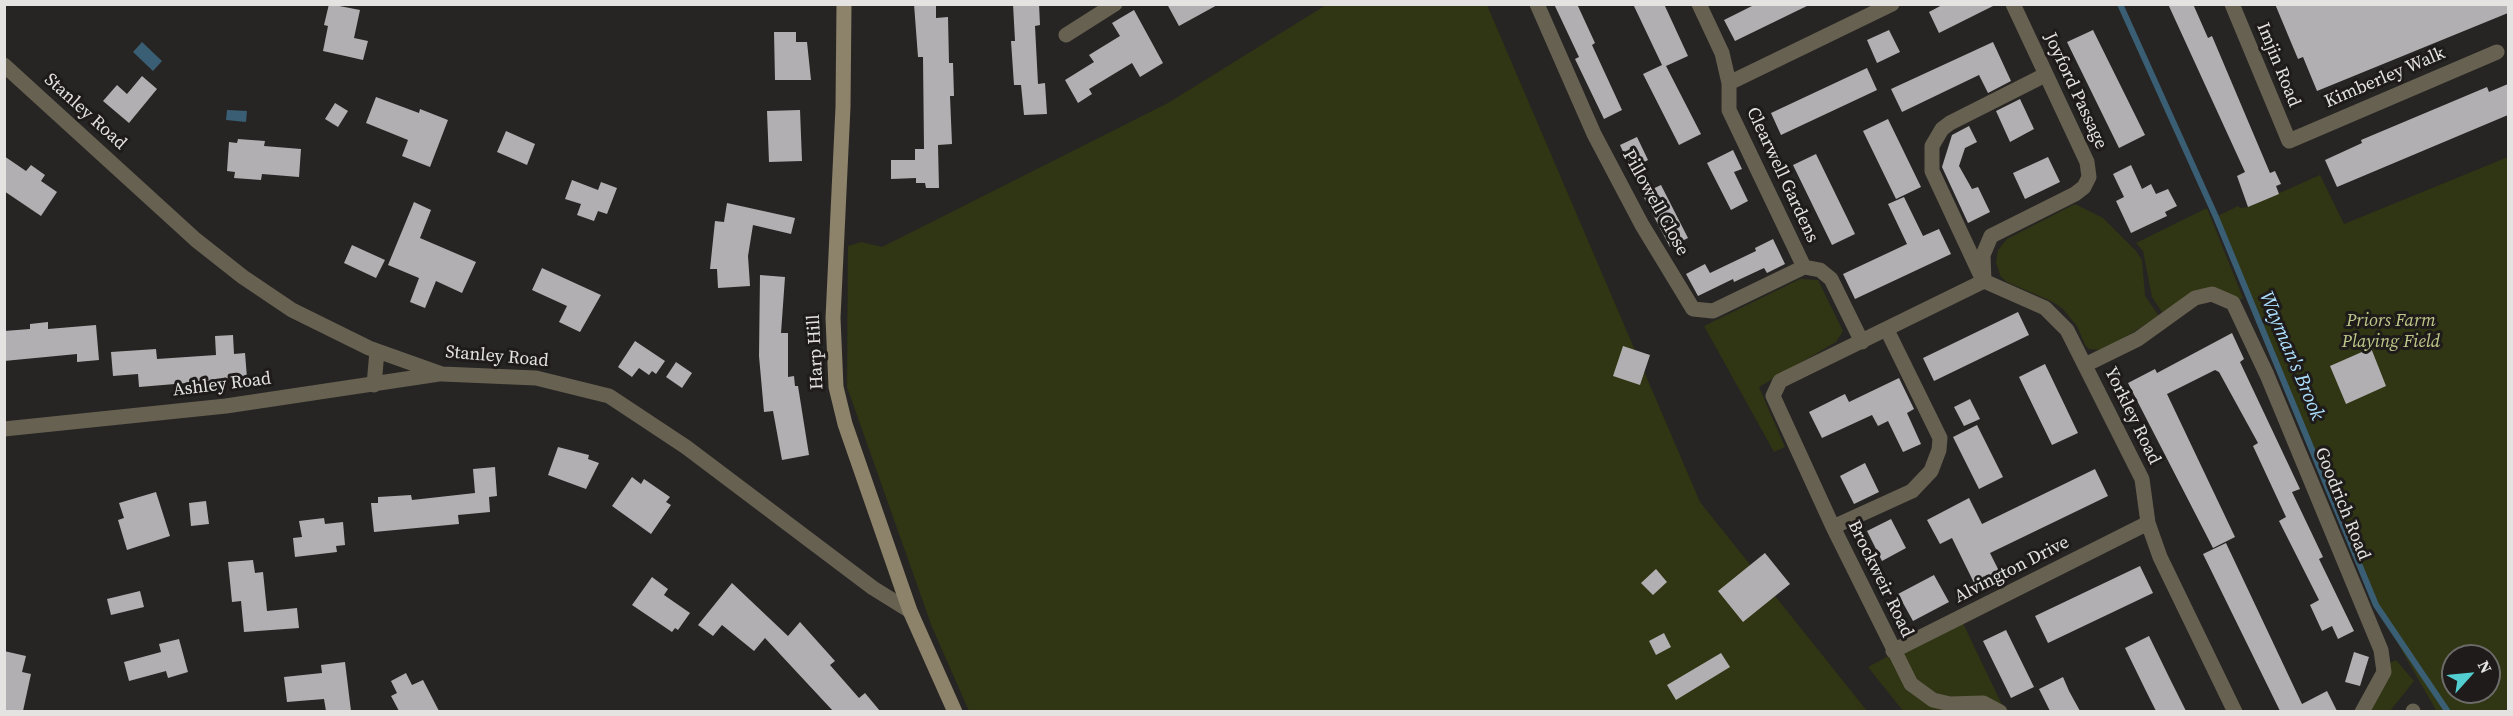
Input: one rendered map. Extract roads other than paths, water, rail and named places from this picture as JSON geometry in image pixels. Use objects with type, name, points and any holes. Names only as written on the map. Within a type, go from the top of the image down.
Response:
[{"type":"street","name":"Harp Hill","points":[[844,4],[843,107],[833,364],[845,424],[910,611],[955,711]]},
{"type":"street","points":[[1066,35],[1115,4]]},
{"type":"street","name":"Pillowell Close","points":[[1537,4],[1594,134],[1642,225],[1693,309],[1713,311],[1804,267]]},
{"type":"street","name":"Clearwell Gardens","points":[[1699,4],[1722,53],[1729,83],[1729,110],[1804,267],[1820,270],[1831,279],[1862,342]]},
{"type":"street","points":[[1729,83],[1861,11],[1892,4]]},
{"type":"street","name":"Joyford Passage","points":[[1984,281],[1983,255],[1991,236],[2075,194],[2084,187],[2088,177],[2087,162],[2013,4]]},
{"type":"street","name":"Imjin Road","points":[[2232,4],[2289,141]]},
{"type":"street","name":"Kimberley Walk","points":[[2289,141],[2497,52]]},
{"type":"street","name":"Stanley Road","points":[[4,65],[195,240],[243,278],[292,310],[377,351],[442,374],[536,378],[609,396],[686,447],[873,588],[910,611]]},
{"type":"street","points":[[1862,342],[1984,281],[1932,171],[1932,146],[1942,129],[1950,123],[2045,75]]},
{"type":"street","name":"Yorkley Road","points":[[1984,281],[2054,314],[2067,330],[2142,479],[2148,523],[2160,557],[2235,711]]},
{"type":"street","name":"Goodrich Road","points":[[2085,365],[2138,339],[2195,298],[2212,294],[2233,303],[2267,375],[2381,650],[2384,672],[2362,711]]},
{"type":"street","points":[[1833,527],[1912,491],[1926,479],[1936,461],[1940,438],[1887,330]]},
{"type":"street","name":"Brockweir Road","points":[[1862,342],[1780,381],[1774,389],[1774,402],[1911,684],[1925,697],[1941,703],[1983,703],[2000,711]]},
{"type":"street","points":[[374,385],[377,351]]},
{"type":"street","name":"Ashley Road","points":[[4,429],[226,406],[442,374]]},
{"type":"street","name":"Alvington Drive","points":[[1893,651],[2148,523]]},
{"type":"water","points":[[142,42],[162,61],[153,71],[133,52]]},
{"type":"water","points":[[227,110],[247,111],[246,122],[226,120]]},
{"type":"waterway","name":"Wayman's Brook","points":[[2120,4],[2216,217],[2376,605],[2448,712]]},
{"type":"park label","name":"Priors Farm Playing Field","points":[[2391,331]]}]
